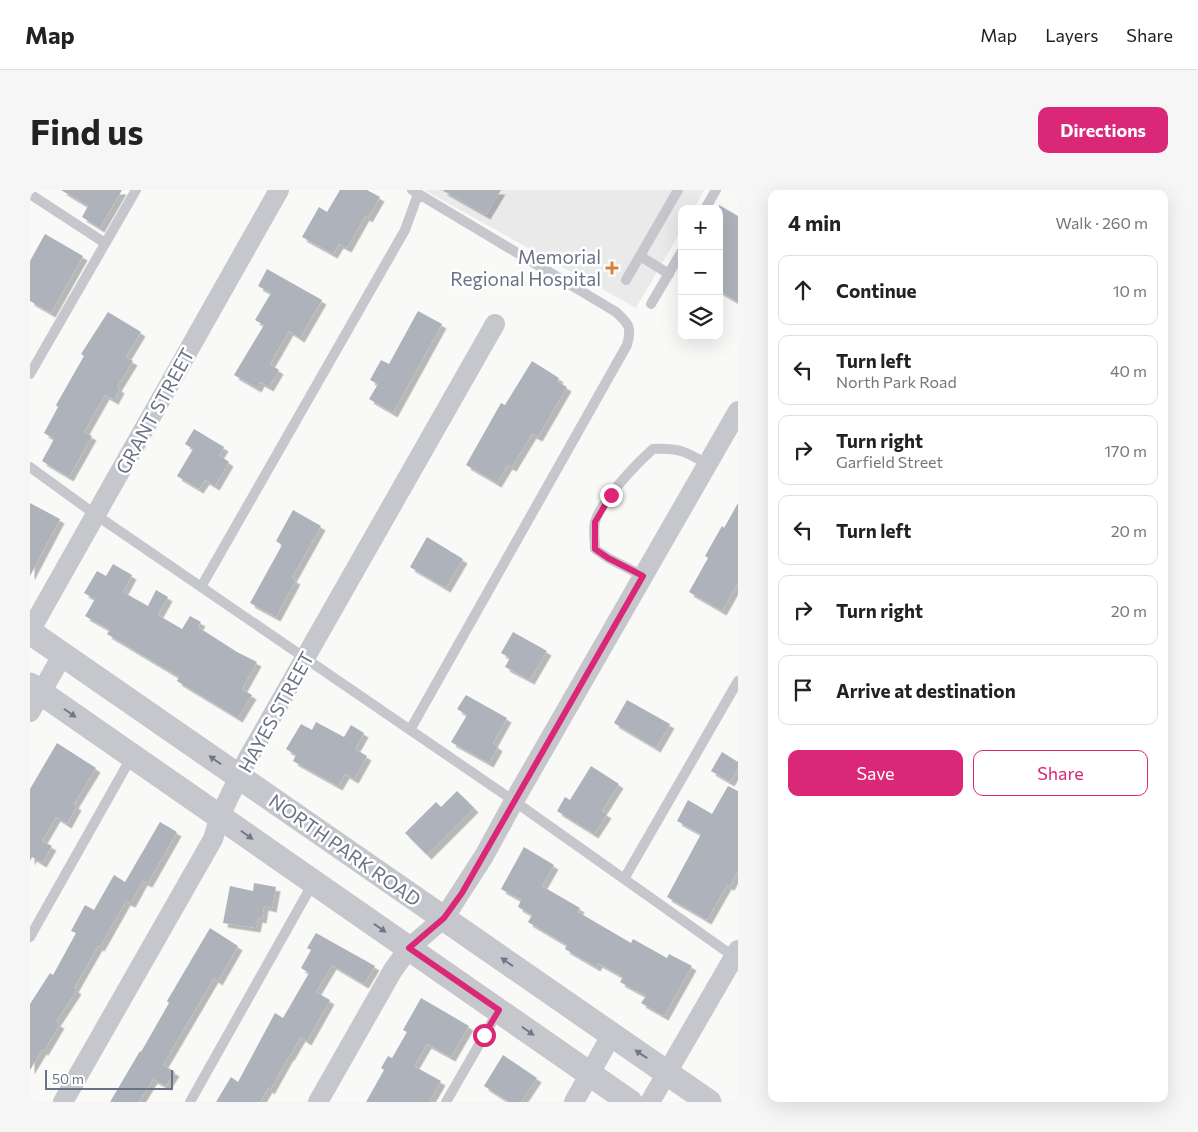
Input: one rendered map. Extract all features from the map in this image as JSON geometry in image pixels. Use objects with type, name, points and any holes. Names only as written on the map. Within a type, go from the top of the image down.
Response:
[{"type":"street","name":"GRANT STREET","points":[[30,631],[279,190]]},
{"type":"street","name":"HAYES STREET","points":[[63,1102],[213,839],[220,816],[247,760],[495,324]]},
{"type":"street","points":[[318,1102],[393,970],[409,948],[444,918],[484,856],[738,411]]},
{"type":"street","name":"NORTH PARK ROAD","points":[[30,631],[709,1102]]},
{"type":"street","points":[[63,654],[34,697],[132,756],[630,1102]]},
{"type":"street","points":[[650,1102],[737,955]]},
{"type":"street","points":[[574,1102],[612,1034]]},
{"type":"lane","points":[[30,374],[136,190]]},
{"type":"lane","points":[[626,280],[678,190]]},
{"type":"lane","points":[[707,205],[716,190]]},
{"type":"lane","points":[[201,587],[405,230],[415,192],[616,312],[626,322],[630,333],[627,345],[410,730]]},
{"type":"lane","points":[[30,194],[105,243]]},
{"type":"lane","points":[[640,256],[669,274]]},
{"type":"lane","points":[[651,304],[678,258]]},
{"type":"lane","points":[[643,576],[595,549],[595,522],[611,495],[653,449],[673,448],[690,454],[707,464]]},
{"type":"lane","points":[[30,467],[96,515],[737,955]]},
{"type":"lane","points":[[624,879],[738,681]]},
{"type":"lane","points":[[30,937],[132,756]]},
{"type":"lane","points":[[190,1102],[314,882]]},
{"type":"lane","points":[[446,1102],[499,1010]]},
{"type":"shaded area","name":"Memorial Regional Hospital","points":[[424,190],[704,190],[696,205],[678,205],[678,236],[636,308]]},
{"type":"building","points":[[61,190],[122,190],[100,228],[82,217],[88,206]]},
{"type":"building","points":[[340,190],[367,190],[380,197],[368,218],[365,216],[347,248],[339,244],[333,254],[302,237],[319,207],[327,212]]},
{"type":"building","points":[[442,190],[501,190],[486,215]]},
{"type":"building","points":[[723,207],[738,216],[738,302],[723,293]]},
{"type":"building","points":[[45,234],[83,256],[51,313],[30,301],[30,261]]},
{"type":"building","points":[[267,269],[322,300],[300,338],[289,331],[270,364],[279,370],[269,387],[260,382],[257,388],[234,375],[264,325],[255,320],[271,293],[258,286]]},
{"type":"building","points":[[418,311],[442,324],[393,413],[369,399],[378,384],[370,380],[381,360],[389,364]]},
{"type":"building","points":[[108,312],[141,332],[126,357],[133,361],[117,387],[120,389],[114,400],[105,395],[84,432],[92,436],[69,477],[42,461],[54,439],[44,433],[58,407],[56,405],[84,356],[81,354]]},
{"type":"building","points":[[532,361],[559,378],[557,381],[567,387],[538,437],[532,434],[512,467],[508,465],[497,483],[466,465],[501,403],[505,405]]},
{"type":"building","points":[[194,429],[224,447],[219,455],[229,462],[215,486],[205,480],[199,489],[177,476],[193,449],[185,444]]},
{"type":"building","points":[[30,503],[60,519],[30,576]]},
{"type":"building","points":[[738,503],[738,583],[722,611],[689,592],[708,558],[705,556]]},
{"type":"building","points":[[293,510],[321,526],[292,578],[296,580],[276,617],[250,603],[282,545],[276,541]]},
{"type":"building","points":[[427,537],[463,559],[446,588],[410,567]]},
{"type":"building","points":[[113,564],[132,575],[123,592],[148,606],[156,590],[168,597],[158,615],[182,629],[190,616],[201,622],[198,627],[237,652],[257,662],[242,689],[252,695],[238,718],[177,681],[179,677],[107,634],[110,630],[85,616],[95,599],[84,593],[97,571],[106,576]]},
{"type":"building","points":[[513,632],[547,651],[530,680],[505,667],[510,658],[501,653]]},
{"type":"building","points":[[466,695],[507,718],[493,743],[498,747],[489,763],[451,742],[467,715],[457,709]]},
{"type":"building","points":[[627,700],[670,724],[656,748],[614,723]]},
{"type":"building","points":[[316,722],[344,737],[351,725],[364,733],[355,749],[367,756],[354,779],[345,774],[338,786],[293,761],[296,755],[286,749],[301,724],[312,730]]},
{"type":"building","points":[[57,743],[96,768],[74,804],[77,806],[67,824],[56,817],[42,841],[52,846],[42,863],[32,857],[30,861],[30,789]]},
{"type":"building","points":[[722,752],[738,762],[738,768],[730,782],[711,771]]},
{"type":"building","points":[[591,766],[619,784],[602,811],[607,814],[594,834],[557,811],[565,797],[570,800]]},
{"type":"building","points":[[728,786],[738,791],[738,871],[730,886],[727,885],[707,920],[667,897],[701,834],[677,821],[688,800],[712,814]]},
{"type":"building","points":[[457,791],[474,808],[427,855],[405,833],[436,802],[441,807]]},
{"type":"building","points":[[160,822],[177,832],[148,883],[143,881],[131,903],[126,901],[100,947],[98,946],[74,988],[77,990],[56,1022],[60,1024],[30,1070],[30,1004],[50,973],[53,975],[76,933],[71,931],[85,905],[94,910],[114,875],[125,882]]},
{"type":"building","points":[[524,847],[554,865],[542,886],[580,908],[578,912],[631,943],[633,939],[667,958],[669,954],[692,966],[664,1016],[641,1003],[646,996],[620,982],[623,977],[598,963],[596,967],[565,949],[567,945],[528,922],[532,915],[518,907],[521,900],[501,889]]},
{"type":"building","points":[[254,883],[276,887],[272,908],[264,906],[262,919],[258,918],[256,928],[223,923],[230,886],[253,891]]},
{"type":"building","points":[[210,928],[238,946],[218,981],[214,978],[163,1065],[175,1072],[166,1086],[153,1079],[139,1102],[110,1102],[141,1052],[169,1003],[167,1001]]},
{"type":"building","points":[[316,933],[375,966],[364,984],[332,965],[316,992],[330,1000],[307,1041],[301,1037],[270,1090],[268,1088],[260,1102],[216,1102],[231,1077],[238,1082],[275,1013],[283,1018],[309,973],[301,968],[311,950],[307,948]]},
{"type":"building","points":[[421,998],[469,1026],[451,1057],[427,1044],[414,1066],[441,1081],[429,1102],[366,1102],[384,1070],[381,1068],[388,1056],[392,1058],[407,1032],[403,1030]]},
{"type":"building","points":[[503,1055],[537,1078],[521,1102],[509,1102],[484,1086]]},
{"type":"place","name":"Memorial Regional Hospital","points":[[612,268]]},
{"type":"route","points":[[484,1035],[499,1010],[409,948],[444,918],[462,893],[643,576],[595,549],[595,522],[611,495]]}]
